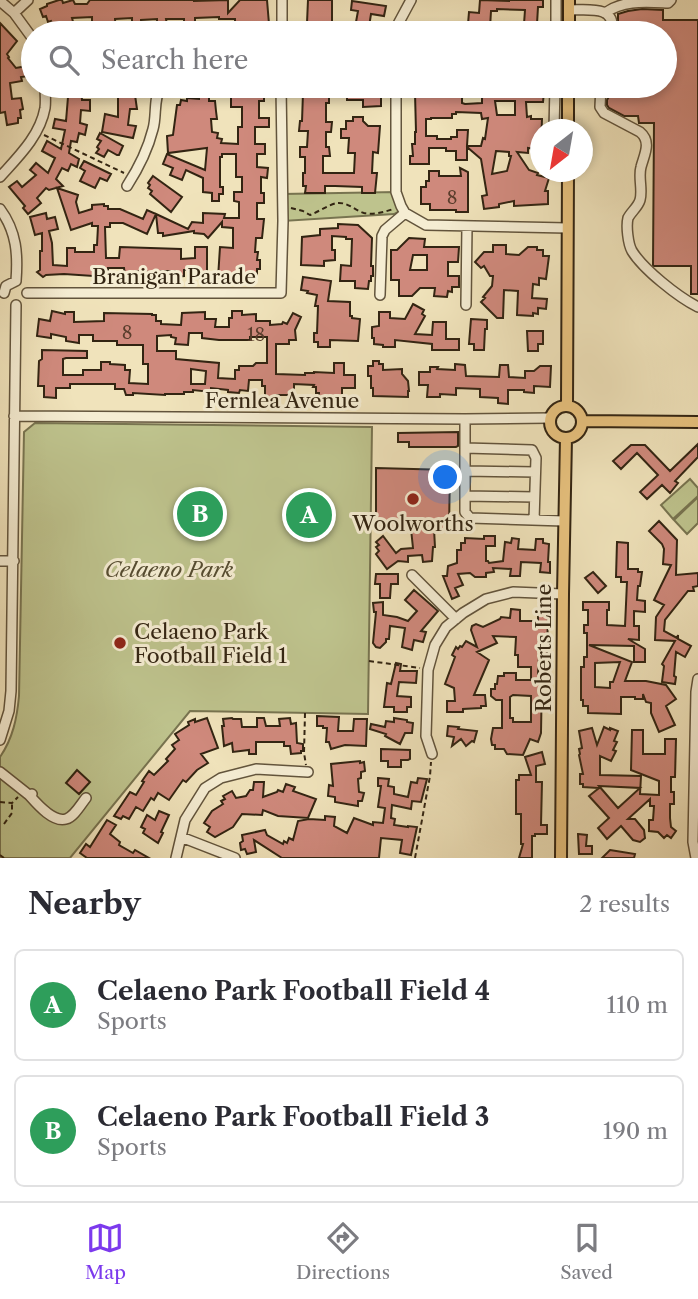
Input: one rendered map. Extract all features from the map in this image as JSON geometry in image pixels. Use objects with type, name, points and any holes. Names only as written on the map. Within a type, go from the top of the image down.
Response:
[{"type":"main road","points":[[568,119],[569,98]]},
{"type":"main road","points":[[566,182],[567,406]]},
{"type":"main road","points":[[567,406],[579,412],[582,426],[576,435],[566,438],[557,436],[550,428],[550,418],[556,409],[567,406]]},
{"type":"main road","points":[[582,421],[698,422]]},
{"type":"main road","name":"Roberts Line","points":[[561,858],[562,594],[566,438]]},
{"type":"street","points":[[14,13],[28,0]]},
{"type":"street","points":[[282,0],[282,21]]},
{"type":"street","points":[[400,21],[411,0]]},
{"type":"street","points":[[556,0],[556,21]]},
{"type":"street","points":[[605,13],[622,2],[668,3],[671,0]]},
{"type":"street","points":[[0,1],[21,23]]},
{"type":"street","points":[[569,5],[599,10],[611,17],[612,21]]},
{"type":"street","points":[[0,177],[37,132],[45,108],[45,98]]},
{"type":"street","points":[[127,186],[145,153],[153,128],[155,98]]},
{"type":"street","name":"Branigan Parade","points":[[27,293],[281,293],[281,98]]},
{"type":"street","points":[[396,98],[396,192],[403,209],[425,225],[568,228]]},
{"type":"street","points":[[554,119],[555,98]]},
{"type":"street","points":[[600,98],[600,107],[604,113],[640,132],[646,142],[641,167],[640,200],[628,219],[630,248],[653,274],[686,301],[698,307]]},
{"type":"street","points":[[0,209],[11,229],[18,256],[16,281]]},
{"type":"street","points":[[380,295],[382,236],[403,209]]},
{"type":"street","points":[[466,305],[467,226]]},
{"type":"street","points":[[16,281],[25,286],[27,293],[25,300],[16,305]]},
{"type":"street","points":[[16,281],[6,286],[2,293],[6,300],[16,305]]},
{"type":"street","points":[[0,740],[9,710],[11,691],[16,305]]},
{"type":"street","name":"Fernlea Avenue","points":[[14,416],[550,418]]},
{"type":"street","points":[[465,419],[465,512],[470,518],[564,521]]},
{"type":"street","points":[[465,448],[530,449],[535,456],[534,520]]},
{"type":"street","points":[[465,471],[535,472]]},
{"type":"street","points":[[465,495],[534,497]]},
{"type":"street","points":[[0,561],[14,561]]},
{"type":"street","points":[[412,575],[456,619]]},
{"type":"street","points":[[432,754],[426,736],[428,668],[435,645],[446,627],[463,612],[486,599],[513,592],[562,594]]},
{"type":"street","points":[[695,858],[693,828],[698,679]]},
{"type":"street","points":[[176,858],[185,820],[205,788],[221,778],[256,769],[308,772]]},
{"type":"street","points":[[0,772],[29,793],[38,806],[53,817],[64,820],[69,818],[86,798]]},
{"type":"street","points":[[181,837],[235,858]]},
{"type":"path","points":[[37,132],[133,177]]},
{"type":"path","points":[[283,208],[295,208],[310,215],[335,203],[348,204],[364,213],[403,209]]},
{"type":"path","points":[[369,662],[428,668]]},
{"type":"path","points":[[305,713],[304,754],[308,772]]},
{"type":"path","points":[[415,858],[432,754]]},
{"type":"path","points":[[0,802],[12,803],[29,793]]},
{"type":"path","points":[[4,824],[12,813],[12,803]]},
{"type":"path","points":[[0,855],[4,858]]},
{"type":"green space","points":[[396,192],[403,209],[394,214],[283,221],[283,194]]},
{"type":"green space","name":"Celaeno Park","points":[[35,423],[372,427],[368,714],[190,711],[70,858],[0,858],[0,757],[14,728],[19,696],[24,432]]},
{"type":"green space","points":[[690,479],[698,488],[698,496],[673,519],[661,505]]},
{"type":"green space","points":[[698,497],[698,523],[687,534],[674,520]]},
{"type":"building","points":[[59,0],[63,3],[73,0],[75,4],[87,4],[90,0],[228,0],[228,13],[240,0],[267,0],[269,21],[235,21],[219,17],[195,18],[195,21],[132,21],[132,18],[92,21],[92,17],[72,18],[73,21],[48,21],[40,9]]},
{"type":"building","points":[[308,0],[332,0],[332,21],[307,21]]},
{"type":"building","points":[[480,0],[543,0],[543,7],[538,7],[537,21],[524,21],[525,10],[497,9],[491,11],[490,21],[468,21],[469,12],[479,13]]},
{"type":"building","points":[[352,1],[386,6],[384,16],[371,14],[370,21],[356,21],[358,11],[351,10]]},
{"type":"building","points":[[663,10],[663,20],[698,20],[698,294],[691,294],[691,266],[653,265],[654,123],[639,123],[638,116],[624,116],[607,105],[608,98],[677,98],[677,21],[618,21],[618,14],[628,11]]},
{"type":"building","points":[[0,23],[17,41],[7,54],[16,68],[21,67],[21,81],[10,83],[12,99],[21,98],[23,109],[20,110],[21,118],[18,118],[18,123],[7,125],[5,112],[0,113]]},
{"type":"building","points":[[68,98],[90,100],[90,111],[81,110],[80,123],[87,125],[85,135],[79,133],[77,142],[71,141],[69,153],[79,159],[77,167],[71,164],[68,171],[62,168],[56,179],[63,186],[49,190],[46,188],[37,198],[41,203],[28,214],[23,208],[25,206],[9,187],[17,181],[22,187],[36,175],[30,170],[36,163],[48,173],[55,158],[42,151],[47,141],[61,149],[65,130],[53,128],[55,119],[66,121]]},
{"type":"building","points":[[118,98],[135,98],[137,109],[130,109],[128,125],[136,126],[133,138],[102,132],[105,114],[118,117]]},
{"type":"building","points":[[209,98],[209,101],[215,101],[217,119],[211,119],[212,132],[218,133],[217,138],[222,139],[221,143],[238,144],[238,127],[242,127],[242,107],[231,107],[231,98],[264,98],[264,101],[259,101],[259,118],[269,118],[269,127],[255,127],[255,144],[265,144],[265,154],[257,154],[257,167],[268,168],[267,178],[261,177],[264,203],[257,203],[257,219],[264,219],[262,238],[256,238],[255,252],[258,252],[260,269],[257,269],[257,275],[252,275],[251,280],[244,280],[244,277],[218,278],[220,247],[233,248],[233,228],[222,227],[222,222],[208,238],[194,231],[163,236],[163,233],[158,233],[156,214],[188,229],[192,222],[203,223],[203,213],[239,218],[239,202],[234,201],[234,192],[242,192],[242,177],[236,177],[236,154],[222,154],[220,157],[220,187],[223,187],[223,194],[219,194],[219,201],[212,201],[212,193],[203,192],[203,178],[186,170],[182,180],[170,175],[173,168],[163,164],[167,154],[205,170],[207,148],[168,153],[167,136],[173,135],[177,105],[180,105],[181,100]]},
{"type":"building","points":[[303,98],[329,98],[329,103],[326,103],[326,122],[332,122],[331,132],[326,132],[326,147],[329,147],[330,156],[323,156],[323,173],[354,173],[355,153],[348,153],[349,138],[341,138],[341,129],[346,129],[346,121],[353,121],[353,117],[363,117],[368,126],[380,126],[378,153],[373,152],[372,173],[377,173],[375,193],[362,193],[362,187],[325,186],[325,193],[305,193],[305,157],[300,157],[300,147],[307,147],[308,131],[299,131]]},
{"type":"building","points":[[381,98],[381,106],[363,107],[363,100],[347,100]]},
{"type":"building","points":[[415,98],[462,98],[462,103],[465,104],[482,103],[482,98],[543,98],[543,102],[526,102],[527,117],[531,116],[530,148],[528,153],[517,152],[530,170],[530,182],[548,182],[545,191],[548,191],[548,204],[514,206],[514,201],[484,209],[482,196],[487,195],[481,159],[467,147],[467,160],[456,160],[456,151],[429,148],[429,164],[410,164],[415,132]],"holes":[[[495,101],[515,101],[515,115],[497,115]],[[456,112],[481,113],[482,119],[488,118],[485,139],[483,138],[481,146],[467,146],[468,130],[457,130],[457,137],[451,139],[426,136],[426,119],[452,118],[452,114]],[[496,151],[509,152],[511,156],[507,171],[492,174]]]},
{"type":"building","points":[[100,133],[123,146],[119,155],[108,150],[104,157],[96,153],[101,141],[97,139]]},
{"type":"building","points":[[84,161],[111,174],[107,181],[100,178],[95,188],[80,181],[85,171],[80,168]]},
{"type":"building","points":[[460,168],[468,172],[468,212],[430,210],[430,204],[421,204],[421,187],[426,187],[426,181],[429,181],[429,171],[439,171],[439,176],[461,176]]},
{"type":"building","points":[[153,176],[182,197],[171,212],[150,194],[152,191],[148,188],[148,183]]},
{"type":"building","points":[[57,188],[78,195],[76,202],[79,213],[92,209],[92,205],[104,204],[108,209],[120,209],[143,219],[147,210],[156,214],[147,234],[123,223],[110,223],[110,227],[105,227],[106,258],[119,258],[120,247],[181,249],[181,259],[195,258],[195,247],[207,247],[207,278],[199,278],[199,270],[184,270],[184,276],[175,277],[175,271],[161,271],[160,276],[136,271],[136,275],[125,275],[124,268],[108,268],[108,277],[64,274],[43,277],[37,272],[40,270],[42,233],[35,235],[30,217],[46,213],[47,219],[55,217],[58,229],[49,231],[53,265],[67,266],[67,248],[75,248],[75,252],[94,252],[94,245],[97,245],[98,226],[92,226],[92,223],[71,230]]},
{"type":"building","points":[[338,224],[358,225],[372,238],[373,276],[368,289],[355,288],[355,281],[340,281],[341,265],[351,266],[352,239],[332,236],[335,260],[324,261],[324,266],[301,265],[302,237],[320,235],[320,229],[338,228]]},
{"type":"building","points":[[409,238],[425,239],[424,247],[459,247],[458,262],[448,262],[448,276],[459,276],[459,287],[452,287],[452,292],[448,291],[447,297],[434,296],[435,288],[420,288],[412,296],[399,296],[399,280],[391,280],[391,250],[397,250]],"holes":[[[413,255],[427,255],[427,270],[410,270]]]},
{"type":"building","points":[[493,245],[506,245],[506,254],[519,255],[528,247],[537,247],[537,250],[543,250],[543,256],[549,256],[546,279],[539,278],[539,285],[533,284],[532,298],[547,299],[546,309],[538,308],[538,314],[533,313],[533,316],[517,315],[518,291],[504,290],[503,318],[497,318],[481,302],[492,286],[493,276],[490,276],[484,266],[481,268],[475,262],[484,252],[493,252]]},
{"type":"building","points":[[303,277],[331,281],[328,301],[350,302],[350,316],[360,319],[358,341],[330,340],[330,347],[318,347],[318,342],[314,342],[314,333],[317,333],[317,295],[301,290]]},
{"type":"building","points":[[413,304],[424,310],[422,314],[425,316],[415,334],[432,335],[433,322],[446,322],[446,339],[459,339],[459,350],[432,350],[432,344],[395,340],[395,347],[374,344],[372,327],[379,326],[379,312],[390,312],[390,318],[405,319]]},
{"type":"building","points":[[52,311],[65,314],[74,312],[74,322],[104,321],[104,313],[152,314],[156,315],[156,321],[161,321],[161,324],[181,325],[182,313],[205,312],[205,319],[216,319],[215,327],[229,327],[232,311],[242,311],[242,315],[256,314],[256,321],[270,321],[270,325],[283,322],[287,324],[293,313],[301,317],[295,330],[296,340],[289,340],[289,344],[276,344],[276,374],[334,373],[334,363],[344,363],[344,375],[355,375],[355,388],[342,388],[342,397],[319,396],[314,385],[294,384],[294,395],[265,397],[262,380],[249,380],[248,391],[240,390],[239,393],[211,388],[211,392],[193,390],[184,394],[165,395],[126,395],[124,389],[115,389],[115,384],[70,384],[70,388],[56,388],[56,398],[44,397],[44,386],[38,386],[42,350],[87,351],[87,358],[63,359],[63,375],[83,375],[83,370],[101,370],[101,362],[110,362],[125,365],[125,370],[130,370],[129,383],[148,384],[148,364],[143,364],[143,345],[93,341],[93,335],[79,335],[79,343],[51,334],[51,338],[37,336],[39,319],[50,321]],"holes":[[[189,333],[202,333],[202,338],[219,340],[267,337],[267,363],[239,366],[239,370],[235,370],[235,379],[218,378],[219,363],[176,359],[176,351],[157,351],[157,336],[171,335],[176,338],[175,344],[188,345]],[[191,369],[206,371],[205,384],[191,384]]]},
{"type":"building","points":[[471,319],[487,320],[484,350],[474,350],[474,344],[469,344]]},
{"type":"building","points":[[527,331],[543,331],[543,344],[538,344],[538,351],[528,351]]},
{"type":"building","points":[[373,361],[383,364],[383,370],[402,369],[402,374],[408,381],[408,397],[373,396],[368,366],[373,366]]},
{"type":"building","points":[[455,364],[465,365],[466,376],[499,377],[500,365],[508,365],[509,377],[525,378],[525,371],[551,366],[550,387],[534,386],[534,393],[508,390],[508,404],[498,403],[498,398],[480,397],[480,389],[456,388],[456,395],[427,397],[428,385],[419,385],[419,372],[430,372],[430,367],[455,370]]},
{"type":"building","points":[[458,432],[456,447],[409,447],[409,442],[398,442],[398,433]]},
{"type":"building","points":[[698,444],[698,457],[675,481],[678,483],[670,493],[662,485],[647,499],[640,492],[658,475],[637,453],[621,469],[613,461],[631,445],[645,445],[670,471]]},
{"type":"building","name":"Woolworths","points":[[376,468],[450,470],[449,529],[434,529],[435,547],[432,561],[423,562],[422,555],[408,556],[408,562],[398,561],[387,569],[376,554],[379,551],[376,547],[379,545],[376,542],[383,536],[396,553],[401,549],[413,548],[411,529],[376,529]]},
{"type":"building","points":[[659,521],[677,540],[676,575],[698,573],[698,586],[693,587],[694,591],[688,591],[665,620],[664,631],[677,638],[678,635],[678,639],[691,646],[685,657],[676,652],[675,684],[662,682],[662,664],[675,641],[655,640],[656,617],[664,605],[654,600],[671,565],[663,564],[662,544],[649,531]]},
{"type":"building","points":[[484,536],[495,536],[495,546],[486,546],[486,561],[489,563],[503,561],[505,542],[511,543],[512,538],[519,539],[518,549],[535,550],[536,539],[543,539],[543,543],[549,544],[550,573],[540,572],[541,563],[521,562],[520,576],[510,576],[511,569],[493,568],[494,572],[486,573],[486,577],[475,577],[470,573],[458,574],[463,585],[455,588],[459,596],[452,599],[443,576],[447,576],[448,566],[457,563],[457,550],[461,550],[461,543],[465,543],[465,538],[484,539]]},
{"type":"building","points":[[617,542],[628,543],[628,569],[642,572],[637,600],[645,601],[645,612],[634,611],[634,626],[639,626],[639,640],[628,639],[645,649],[645,662],[634,662],[634,646],[589,645],[632,662],[625,681],[666,685],[676,699],[666,706],[675,725],[659,732],[651,713],[651,703],[646,702],[643,694],[643,699],[621,697],[621,714],[588,713],[588,706],[583,706],[581,700],[581,667],[584,667],[584,657],[587,657],[587,633],[584,633],[584,625],[588,625],[588,610],[583,610],[583,602],[609,602],[607,625],[625,626],[627,582],[621,582],[621,577],[616,577]],"holes":[[[620,662],[613,682],[610,682],[610,688],[595,687],[595,663]]]},
{"type":"building","points":[[593,572],[606,586],[598,593],[585,578]]},
{"type":"building","points":[[376,574],[398,574],[398,584],[391,584],[390,598],[380,598],[380,584],[375,584]]},
{"type":"building","points":[[414,590],[438,611],[421,631],[426,632],[423,642],[414,640],[412,650],[402,647],[405,628],[390,626],[389,639],[386,639],[380,648],[376,647],[373,643],[376,612],[373,603],[383,602],[383,615],[408,621],[417,611],[405,600]]},
{"type":"building","points":[[511,609],[520,610],[520,621],[538,621],[538,612],[548,612],[547,657],[539,657],[538,674],[542,674],[541,733],[538,742],[530,739],[523,755],[507,754],[504,749],[495,749],[491,739],[493,728],[502,728],[502,700],[491,696],[491,689],[495,689],[498,676],[516,673],[516,680],[531,680],[531,667],[518,667],[518,655],[515,655],[516,637],[493,636],[497,643],[477,652],[489,660],[474,695],[485,695],[486,706],[463,709],[463,712],[447,712],[447,701],[455,701],[454,688],[445,684],[456,647],[462,647],[466,641],[477,647],[472,626],[476,624],[483,627],[501,617],[510,618]],"holes":[[[531,696],[531,722],[513,722],[513,718],[510,718],[510,697]]]},
{"type":"building","points":[[396,663],[401,664],[400,671],[417,671],[416,683],[399,682],[397,696],[411,697],[411,707],[407,707],[407,712],[394,712],[394,707],[384,707],[387,683],[391,684]]},
{"type":"building","points":[[317,716],[339,717],[338,731],[353,731],[354,719],[367,719],[366,746],[345,745],[331,749],[329,742],[326,742],[327,728],[317,726]]},
{"type":"building","points":[[207,718],[218,748],[201,754],[208,763],[186,782],[183,780],[169,800],[158,793],[154,800],[151,798],[143,811],[136,807],[129,819],[114,816],[130,792],[136,795],[149,771],[154,775],[168,761],[166,759],[175,749],[172,745],[179,740],[175,734],[189,725],[188,722]]},
{"type":"building","points":[[257,718],[264,718],[266,726],[280,726],[279,719],[290,718],[291,724],[296,723],[297,743],[303,744],[303,751],[291,754],[290,746],[284,746],[284,742],[256,742],[256,754],[249,754],[249,750],[233,752],[232,743],[224,746],[222,726],[223,719],[241,719],[242,727],[257,727]]},
{"type":"building","points":[[394,718],[413,723],[412,733],[405,733],[400,744],[385,736],[386,734],[370,729],[371,724],[385,727],[386,721],[394,722]]},
{"type":"building","points":[[448,726],[477,731],[474,742],[466,746],[461,739],[452,746],[454,737],[447,736]]},
{"type":"building","points":[[604,727],[618,731],[613,750],[616,751],[611,761],[600,756],[600,775],[641,776],[640,794],[659,795],[659,781],[631,770],[632,730],[643,730],[643,754],[665,754],[665,739],[676,739],[675,777],[671,777],[674,804],[670,804],[670,818],[671,827],[676,831],[671,838],[667,835],[664,838],[658,832],[649,831],[649,820],[653,820],[654,806],[650,806],[650,799],[628,819],[635,819],[644,830],[645,838],[640,842],[633,840],[621,826],[607,839],[598,828],[609,818],[589,796],[599,788],[583,787],[583,784],[580,784],[580,774],[583,774],[579,755],[579,749],[582,748],[579,731],[592,728],[597,745]],"holes":[[[599,786],[640,788],[618,808]]]},
{"type":"building","points":[[381,749],[410,750],[410,759],[401,760],[401,767],[388,767],[388,761],[381,761]]},
{"type":"building","points":[[542,752],[545,764],[536,766],[536,782],[542,782],[541,825],[547,825],[547,834],[532,836],[532,858],[519,858],[523,844],[521,814],[516,814],[516,780],[519,780],[519,775],[531,775],[525,757]]},
{"type":"building","points":[[364,762],[365,771],[361,772],[361,778],[358,779],[359,792],[364,793],[362,801],[358,801],[358,806],[335,802],[335,797],[328,796],[329,785],[333,786],[331,764]]},
{"type":"building","points":[[77,770],[90,782],[79,794],[66,783]]},
{"type":"building","points":[[378,778],[389,779],[388,786],[394,787],[394,794],[408,797],[411,782],[417,783],[418,778],[427,779],[421,802],[412,801],[411,809],[392,805],[391,818],[395,819],[394,825],[417,827],[411,855],[400,853],[402,840],[381,838],[379,858],[282,858],[254,840],[256,852],[247,854],[245,849],[241,850],[242,835],[265,830],[267,835],[283,844],[284,841],[287,843],[289,838],[293,840],[298,821],[335,817],[334,826],[347,833],[354,818],[373,825],[373,822],[383,823],[385,808],[378,807],[381,786],[378,786]]},
{"type":"building","points":[[254,782],[264,782],[263,797],[278,790],[283,792],[286,784],[295,787],[293,791],[316,799],[308,818],[278,816],[263,810],[262,815],[242,814],[233,827],[215,837],[207,832],[210,827],[204,823],[212,811],[223,804],[223,796],[232,791],[236,798],[246,796],[253,790]]},
{"type":"building","points":[[159,811],[169,815],[158,843],[143,833],[145,829],[141,827],[147,815],[155,820]]},
{"type":"building","points":[[107,820],[116,825],[110,834],[120,842],[119,845],[149,858],[87,858],[80,853],[86,844],[90,847]]},
{"type":"building","points":[[578,834],[587,835],[586,846],[592,846],[592,854],[579,854]]},
{"type":"building","points":[[610,850],[635,854],[634,858],[602,858]]},
{"type":"place","name":"Woolworths","points":[[413,499]]},
{"type":"place","name":"Celaeno Park Football Field 3","points":[[200,514]]},
{"type":"place","name":"Celaeno Park Football Field 4","points":[[309,515]]},
{"type":"place","name":"Celaeno Park Football Field 1","points":[[120,643]]}]
